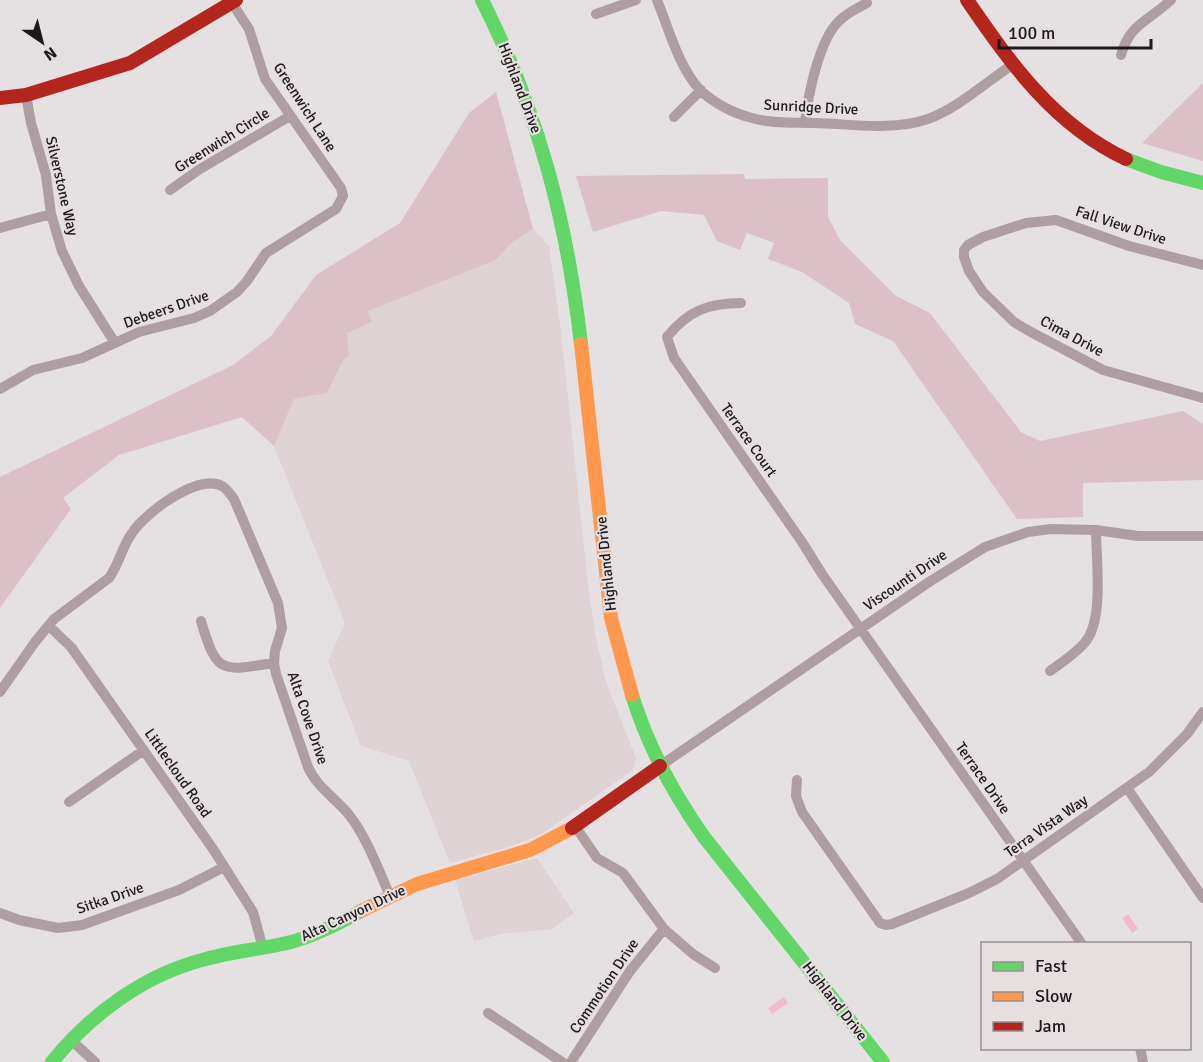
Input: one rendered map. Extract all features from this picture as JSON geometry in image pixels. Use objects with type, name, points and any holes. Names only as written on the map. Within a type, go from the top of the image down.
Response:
[{"type":"street","name":"Highland Drive","points":[[482,0],[528,103],[560,213],[574,288],[612,624],[633,701],[660,766],[681,804],[704,837],[883,1062]]},
{"type":"street","points":[[596,14],[636,0]]},
{"type":"street","name":"Sunridge Drive","points":[[657,0],[677,51],[692,79],[701,90],[726,108],[752,118],[805,123],[908,124],[947,110],[1012,65]]},
{"type":"street","points":[[1121,55],[1125,41],[1135,27],[1171,0]]},
{"type":"street","points":[[0,98],[26,95],[130,63],[233,1]]},
{"type":"street","name":"Greenwich Lane","points":[[233,1],[249,29],[265,79],[341,188],[343,196]]},
{"type":"street","points":[[968,1],[1012,65],[1034,93],[1055,114],[1098,145],[1120,157],[1155,170],[1203,183]]},
{"type":"street","points":[[805,123],[807,105],[828,34],[846,14],[867,3]]},
{"type":"street","points":[[674,117],[701,90]]},
{"type":"street","name":"Silverstone Way","points":[[26,95],[31,123],[46,175],[51,214],[58,241],[71,270],[115,343]]},
{"type":"street","name":"Greenwich Circle","points":[[170,190],[200,169],[290,116]]},
{"type":"street","name":"Debeers Drive","points":[[0,389],[33,370],[81,358],[159,326],[194,318],[225,302],[247,281],[266,253],[330,214],[340,204],[343,196]]},
{"type":"street","points":[[0,228],[51,214]]},
{"type":"street","name":"Fall View Drive","points":[[964,250],[983,237],[1026,223],[1056,220],[1129,246],[1203,265]]},
{"type":"street","name":"Cima Drive","points":[[964,250],[966,265],[983,292],[1014,322],[1102,370],[1203,398]]},
{"type":"street","name":"Terrace Court","points":[[741,303],[721,303],[698,310],[681,321],[667,337],[669,348],[861,629]]},
{"type":"street","name":"Alta Cove Drive","points":[[49,626],[64,610],[109,578],[116,569],[131,533],[154,509],[167,500],[209,483],[220,485],[228,491],[234,499],[278,603],[282,628],[274,663],[276,674],[312,776],[322,789],[349,814],[390,896]]},
{"type":"street","name":"Viscounti Drive","points":[[660,766],[956,563],[985,547],[1028,532],[1051,529],[1096,530],[1138,536],[1203,536]]},
{"type":"street","points":[[1050,671],[1075,652],[1087,640],[1092,630],[1097,606],[1096,530]]},
{"type":"street","points":[[201,621],[210,651],[215,660],[222,665],[228,668],[240,668],[274,663]]},
{"type":"street","points":[[0,692],[49,626]]},
{"type":"street","name":"Littlecloud Road","points":[[49,626],[71,647],[224,867],[253,912],[262,948]]},
{"type":"street","name":"Terrace Drive","points":[[861,629],[1081,942]]},
{"type":"street","name":"Terra Vista Way","points":[[797,780],[796,796],[802,812],[880,922],[886,925],[892,924],[969,893],[997,879],[1127,788],[1170,753],[1203,712]]},
{"type":"street","points":[[69,802],[144,750]]},
{"type":"street","name":"Alta Canyon Drive","points":[[52,1062],[94,1019],[120,1000],[173,969],[204,959],[306,938],[390,896],[432,878],[533,849],[575,826],[660,766]]},
{"type":"street","points":[[1127,788],[1203,898]]},
{"type":"street","points":[[575,826],[597,858],[623,873],[664,929],[693,954],[715,968]]},
{"type":"street","name":"Sitka Drive","points":[[0,913],[19,920],[58,928],[82,925],[179,890],[224,867]]},
{"type":"street","name":"Commotion Drive","points":[[570,1062],[630,971],[664,929]]},
{"type":"street","points":[[488,1013],[562,1062]]},
{"type":"street","points":[[71,1040],[95,1062]]},
{"type":"shaded area","points":[[1203,83],[1203,161],[1142,143]]},
{"type":"shaded area","points":[[496,92],[533,229],[510,244],[496,260],[368,311],[372,322],[347,333],[349,356],[343,361],[327,393],[294,399],[274,446],[242,417],[119,455],[63,498],[71,509],[0,608],[0,477],[233,365],[271,336],[316,275],[400,223],[469,113]]},
{"type":"shaded area","points":[[744,174],[745,179],[828,178],[828,217],[840,240],[896,296],[930,313],[1021,432],[1040,441],[1183,411],[1203,424],[1203,480],[1083,483],[1083,517],[1017,519],[893,341],[855,324],[849,303],[802,272],[768,259],[774,243],[747,233],[740,250],[717,241],[704,215],[661,211],[593,232],[576,176]]},
{"type":"shaded area","points":[[533,229],[549,246],[560,323],[595,634],[606,682],[636,758],[633,770],[540,835],[508,847],[450,863],[409,761],[361,746],[328,661],[345,623],[274,446],[294,399],[327,393],[343,361],[349,356],[347,332],[372,323],[368,311],[496,260],[510,244]]},
{"type":"shaded area","points":[[537,858],[574,913],[552,929],[500,934],[474,941],[455,880]]},
{"type":"shaded area","points":[[1128,914],[1138,929],[1132,933],[1122,918]]},
{"type":"shaded area","points":[[784,997],[788,1003],[772,1014],[768,1008]]},
{"type":"traffic: fast","points":[[482,0],[519,83],[547,168],[568,254],[581,344]]},
{"type":"traffic: fast","points":[[1126,159],[1161,172],[1203,183]]},
{"type":"traffic: fast","points":[[632,695],[662,769],[704,837],[883,1062]]},
{"type":"traffic: fast","points":[[52,1062],[67,1044],[102,1012],[121,998],[162,975],[217,956],[301,939],[363,910]]},
{"type":"traffic: slow","points":[[581,344],[611,618],[632,695]]},
{"type":"traffic: slow","points":[[363,910],[417,884],[530,850],[572,828]]},
{"type":"traffic: jam","points":[[0,98],[26,95],[130,63],[236,0]]},
{"type":"traffic: jam","points":[[967,0],[1000,47],[1036,91],[1077,129],[1126,159]]},
{"type":"traffic: jam","points":[[572,828],[660,766]]}]
